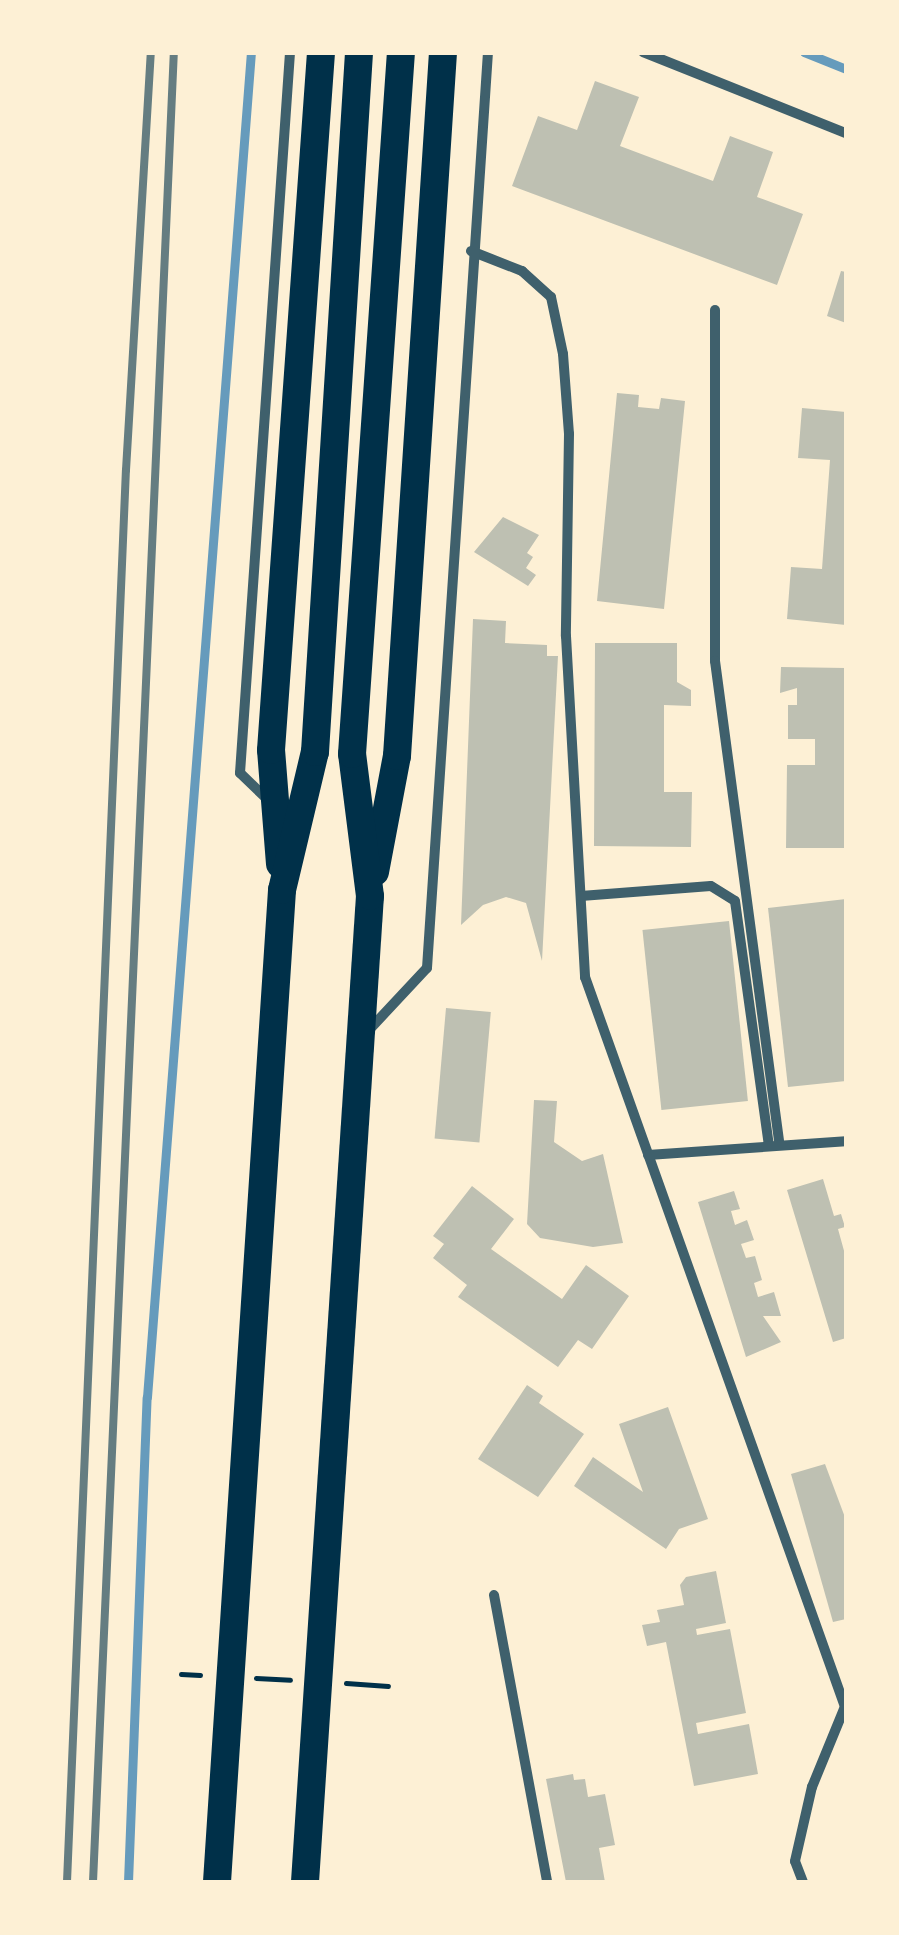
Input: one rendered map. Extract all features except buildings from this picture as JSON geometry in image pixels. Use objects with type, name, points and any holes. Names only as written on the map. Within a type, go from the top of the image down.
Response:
[{"type":"highway","points":[[217,1882],[282,890],[271,750],[321,52]]},
{"type":"highway","points":[[282,890],[315,752],[359,52]]},
{"type":"highway","points":[[370,896],[352,754],[401,52]]},
{"type":"highway","points":[[305,1882],[370,896],[397,756],[443,52]]},
{"type":"street","points":[[276,808],[240,773],[290,52]]},
{"type":"street","points":[[361,1038],[426,968],[470,251],[488,52]]},
{"type":"street","points":[[642,52],[846,133]]},
{"type":"street","points":[[470,251],[522,271],[551,297],[562,354],[569,434],[566,636],[585,977],[846,1704],[812,1787],[795,1861],[801,1882]]},
{"type":"street","points":[[716,310],[714,661],[774,1146]]},
{"type":"street","points":[[581,896],[710,886],[735,901],[774,1146]]},
{"type":"street","points":[[648,1154],[846,1140]]},
{"type":"street","points":[[494,1595],[547,1882]]},
{"type":"path","points":[[180,1674],[218,1676]]},
{"type":"path","points":[[237,1677],[294,1680]]},
{"type":"path","points":[[332,1682],[388,1686]]},
{"type":"waterway","points":[[128,1882],[147,1397],[251,52]]},
{"type":"waterway","points":[[804,52],[846,69]]},
{"type":"railway","points":[[67,1882],[126,470],[151,52]]},
{"type":"railway","points":[[93,1882],[174,52]]}]
